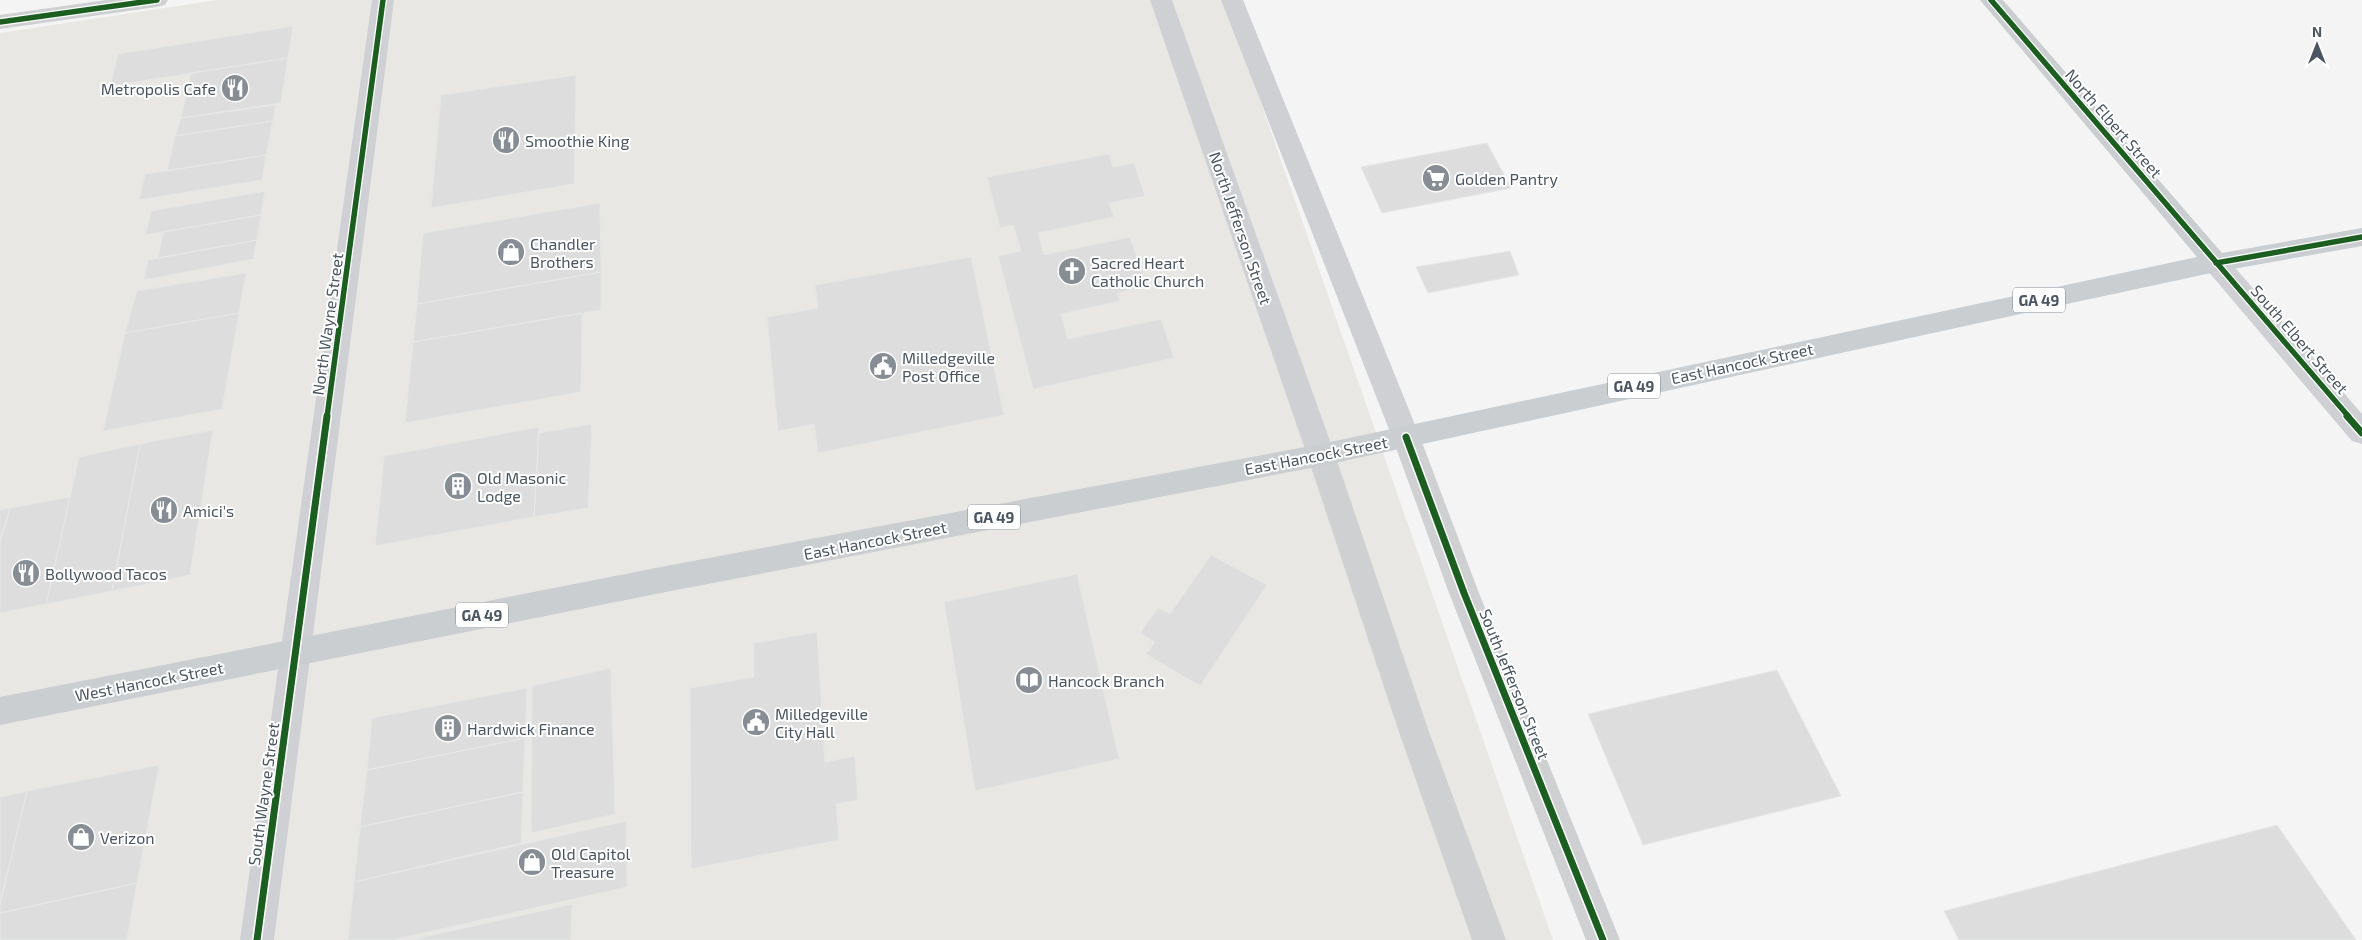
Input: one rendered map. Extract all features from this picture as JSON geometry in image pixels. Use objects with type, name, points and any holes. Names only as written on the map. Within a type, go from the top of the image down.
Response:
[{"type":"main road","name":"North Elbert Street","points":[[1991,0],[2216,263]]},
{"type":"main road","name":"East Hancock Street","points":[[297,652],[666,579],[1321,455],[1728,366],[2216,263],[2362,237]]},
{"type":"main road","name":"West Hancock Street","points":[[0,711],[297,652]]},
{"type":"street","points":[[0,22],[157,0]]},
{"type":"street","name":"North Wayne Street","points":[[297,652],[383,0]]},
{"type":"street","name":"North Jefferson Street","points":[[1161,0],[1321,455]]},
{"type":"street","points":[[1232,0],[1406,437]]},
{"type":"street","name":"South Elbert Street","points":[[2216,263],[2362,433]]},
{"type":"street","name":"South Jefferson Street","points":[[1406,437],[1464,592],[1603,940]]},
{"type":"street","points":[[1321,455],[1414,732],[1489,940]]},
{"type":"street","name":"South Wayne Street","points":[[257,940],[297,652]]},
{"type":"shaded area","points":[[217,0],[1225,0],[1553,940],[0,940],[0,33]]},
{"type":"building","points":[[293,26],[288,58],[110,86],[118,54]]},
{"type":"building","name":"Metropolis Cafe","points":[[288,58],[281,103],[181,118],[191,73]]},
{"type":"building","name":"Smoothie King","points":[[576,75],[574,184],[431,208],[441,95]]},
{"type":"building","points":[[276,105],[273,121],[175,136],[181,118]]},
{"type":"building","points":[[273,121],[266,155],[167,171],[175,136]]},
{"type":"building","name":"Golden Pantry","points":[[1487,143],[1511,188],[1382,213],[1361,167]]},
{"type":"building","name":"Sacred Heart Catholic Church","points":[[1109,154],[1113,167],[1134,163],[1145,196],[1109,203],[1114,217],[1038,233],[1044,255],[1130,237],[1147,286],[1117,293],[1120,301],[1061,314],[1068,339],[1161,319],[1174,358],[1033,389],[998,256],[1021,251],[1013,225],[1000,228],[987,177]]},
{"type":"building","points":[[266,155],[262,180],[139,200],[145,174]]},
{"type":"building","points":[[265,191],[261,215],[145,235],[151,211]]},
{"type":"building","name":"Chandler Brothers","points":[[600,203],[601,272],[417,304],[423,233]]},
{"type":"building","points":[[261,215],[257,240],[158,258],[163,232]]},
{"type":"building","points":[[257,240],[253,259],[144,280],[148,260]]},
{"type":"building","points":[[1510,251],[1519,275],[1428,293],[1416,267]]},
{"type":"building","name":"Milledgeville Post Office","points":[[971,257],[1004,415],[818,453],[814,424],[778,431],[767,317],[818,308],[815,285]]},
{"type":"building","points":[[601,272],[601,310],[413,342],[417,304]]},
{"type":"building","points":[[246,273],[239,313],[125,333],[137,291]]},
{"type":"building","points":[[239,313],[222,409],[103,431],[125,333]]},
{"type":"building","points":[[582,313],[581,392],[405,423],[413,342]]},
{"type":"building","points":[[592,424],[588,508],[534,517],[539,433]]},
{"type":"building","name":"Old Masonic Lodge","points":[[539,427],[534,517],[375,546],[384,456]]},
{"type":"building","name":"Amici's","points":[[213,430],[190,575],[112,591],[140,444]]},
{"type":"building","points":[[140,444],[112,591],[46,604],[79,457]]},
{"type":"building","name":"Bollywood Tacos","points":[[70,497],[46,604],[0,613],[0,542],[10,508]]},
{"type":"building","points":[[10,508],[0,542],[0,510]]},
{"type":"building","points":[[1211,555],[1267,585],[1200,686],[1146,654],[1155,642],[1140,633],[1158,608],[1170,614]]},
{"type":"building","name":"Hancock Branch","points":[[1077,574],[1119,759],[975,791],[944,602]]},
{"type":"building","name":"Milledgeville City Hall","points":[[817,632],[825,762],[855,756],[858,800],[836,804],[839,840],[691,869],[690,688],[754,677],[754,643]]},
{"type":"building","points":[[611,668],[615,814],[531,833],[532,686]]},
{"type":"building","points":[[1777,670],[1841,796],[1643,845],[1588,714]]},
{"type":"building","name":"Hardwick Finance","points":[[527,688],[525,738],[367,770],[372,718]]},
{"type":"building","points":[[525,738],[523,792],[360,827],[367,770]]},
{"type":"building","name":"Verizon","points":[[159,765],[137,883],[0,913],[0,905],[27,791]]},
{"type":"building","points":[[27,791],[0,904],[0,797]]},
{"type":"building","points":[[523,792],[521,843],[354,882],[360,827]]},
{"type":"building","name":"Old Capitol Treasure","points":[[626,821],[627,887],[393,940],[348,940],[354,882]]},
{"type":"building","points":[[2277,825],[2356,940],[1959,940],[1944,911]]},
{"type":"building","points":[[137,883],[127,940],[0,940],[0,913]]},
{"type":"building","points":[[572,904],[571,940],[411,940]]},
{"type":"cycle path","points":[[0,22],[157,0]]},
{"type":"cycle path","points":[[257,940],[383,0]]},
{"type":"cycle path","points":[[1991,0],[2362,433]]},
{"type":"cycle path","points":[[2216,263],[2362,237]]},
{"type":"cycle path","points":[[1406,437],[1464,593],[1603,940]]},
{"type":"place","name":"Metropolis Cafe","points":[[235,88]]},
{"type":"place","name":"Smoothie King","points":[[506,140]]},
{"type":"place","name":"Golden Pantry","points":[[1436,178]]},
{"type":"place","name":"Chandler Brothers","points":[[511,252]]},
{"type":"place","name":"Sacred Heart Catholic Church","points":[[1072,271]]},
{"type":"place","name":"Milledgeville Post Office","points":[[883,366]]},
{"type":"place","name":"Old Masonic Lodge","points":[[458,486]]},
{"type":"place","name":"Amici's","points":[[164,510]]},
{"type":"place","name":"Bollywood Tacos","points":[[26,573]]},
{"type":"place","name":"Hancock Branch","points":[[1029,680]]},
{"type":"place","name":"Milledgeville City Hall","points":[[756,722]]},
{"type":"place","name":"Hardwick Finance","points":[[448,728]]},
{"type":"place","name":"Verizon","points":[[81,837]]},
{"type":"place","name":"Old Capitol Treasure","points":[[532,862]]}]
